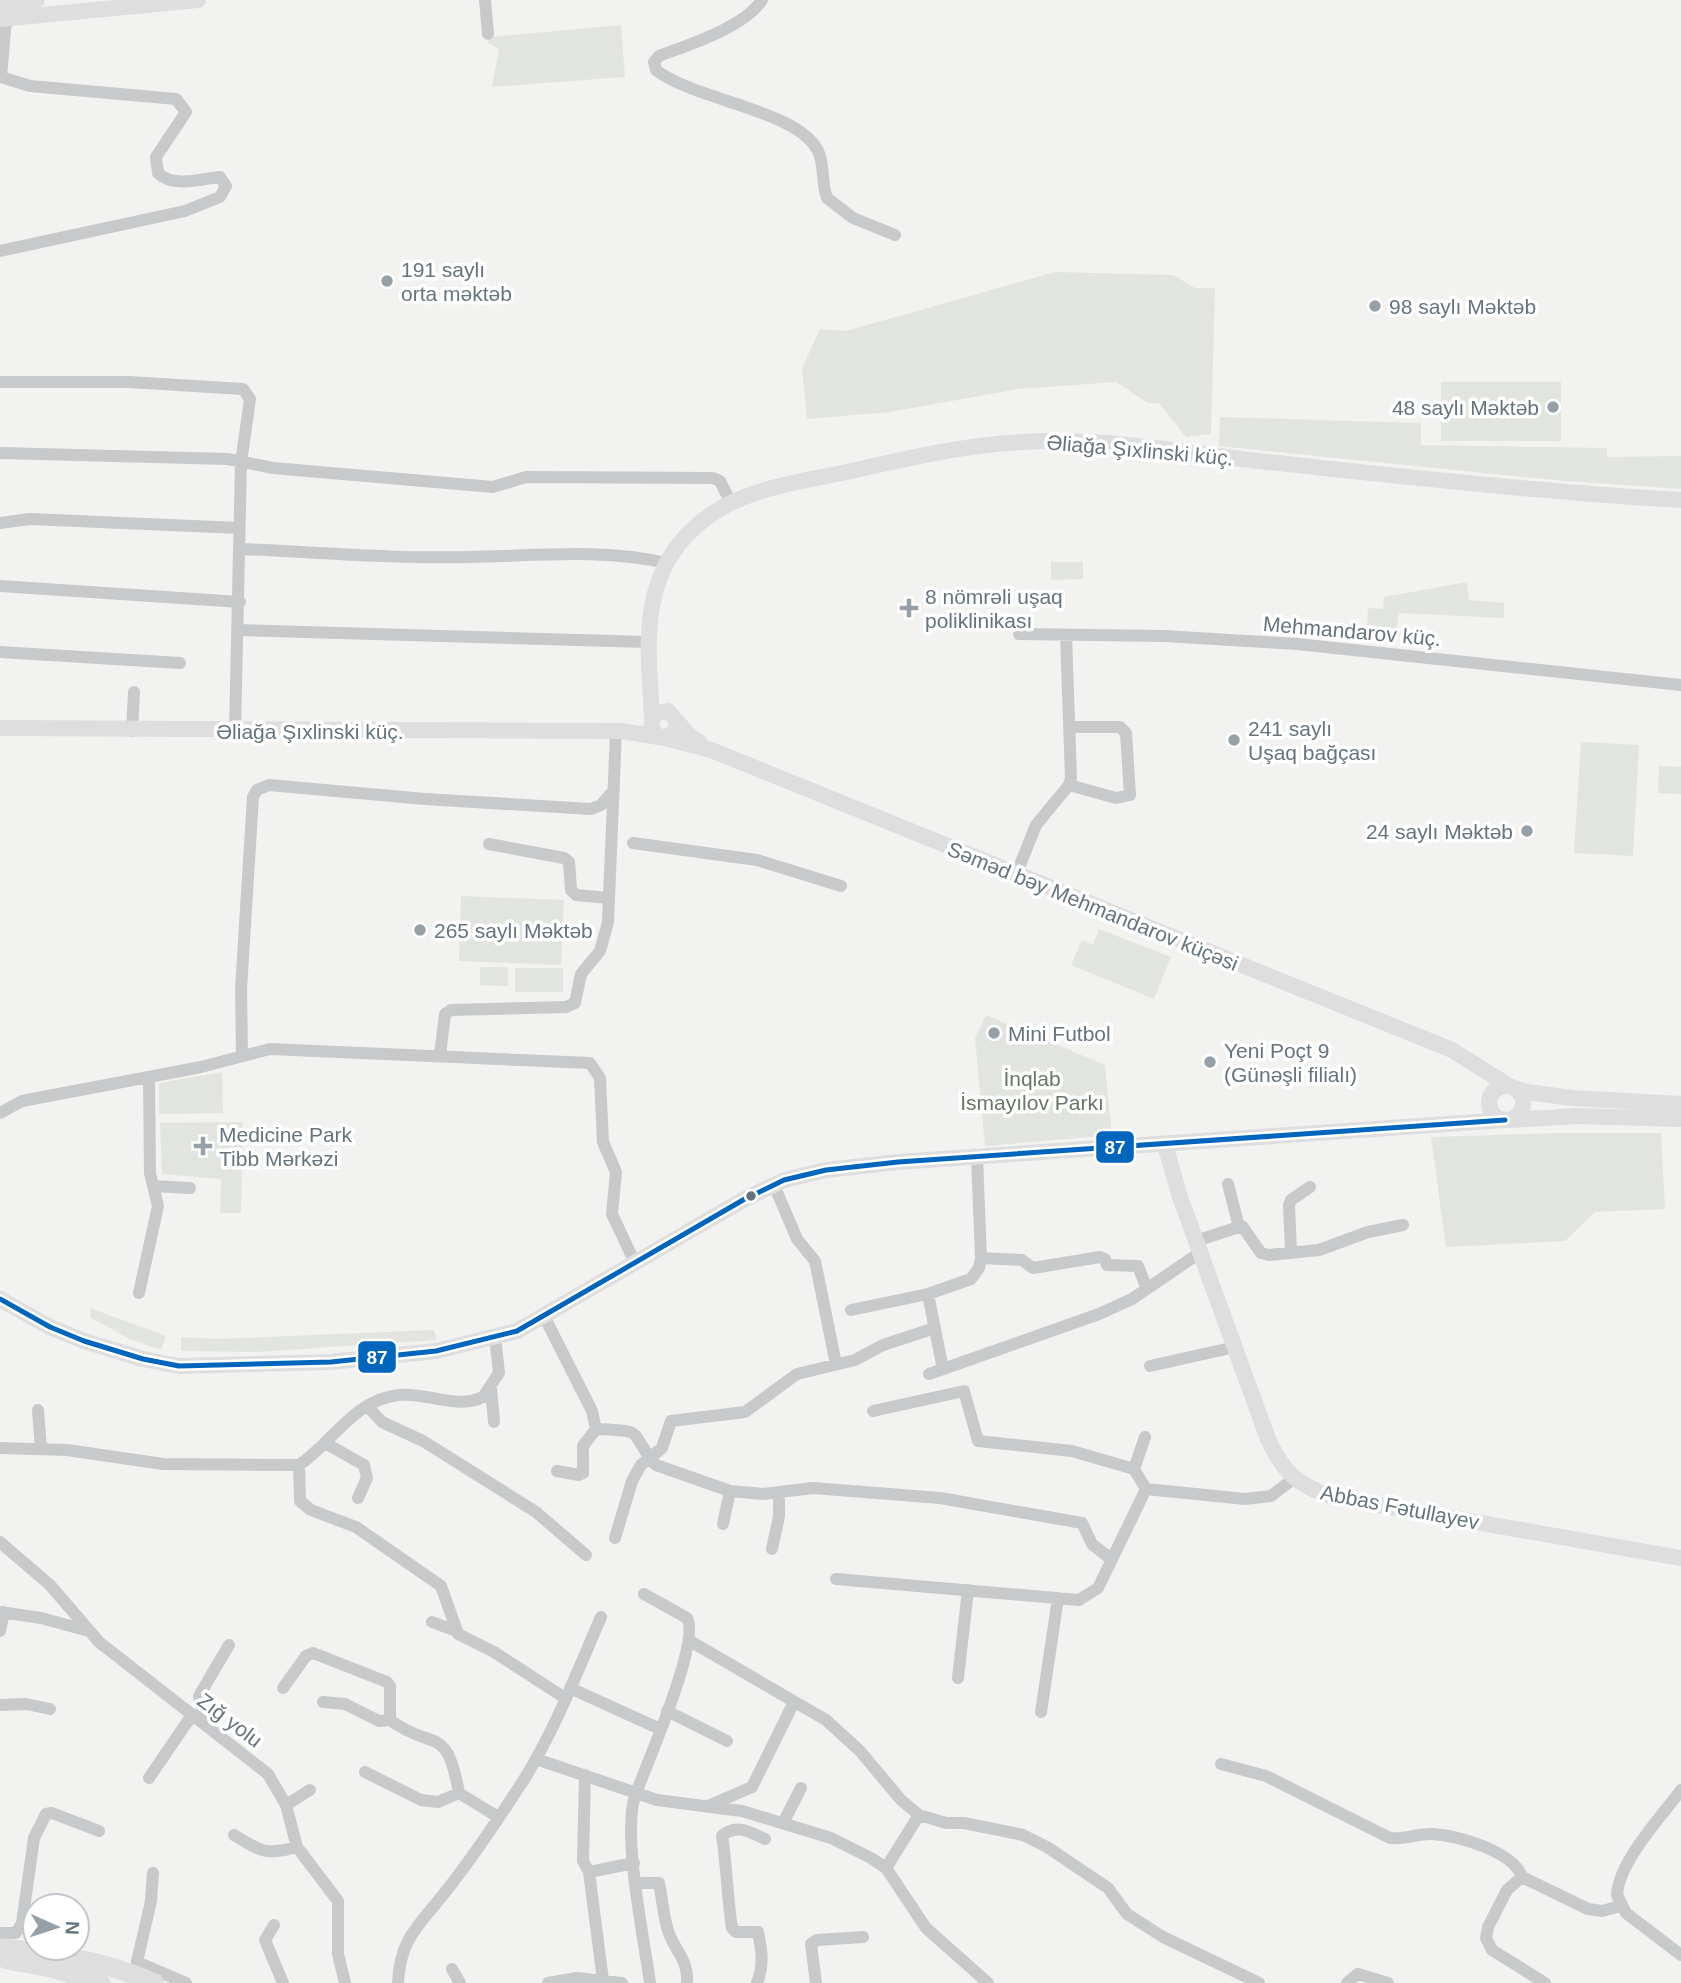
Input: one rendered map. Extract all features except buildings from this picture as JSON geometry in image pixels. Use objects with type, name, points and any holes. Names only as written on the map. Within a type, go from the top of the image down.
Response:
[{"type":"highway","points":[[0,1948],[95,1961],[155,1983]]},
{"type":"highway","points":[[0,1958],[51,1968],[101,1983]]},
{"type":"main road","points":[[2,14],[37,0]]},
{"type":"main road","points":[[2,14],[198,0]]},
{"type":"main road","name":"Əliağa Şıxlinski küç.","points":[[651,719],[647,642],[653,600],[666,563],[692,529],[730,501],[831,475],[943,452],[1049,442],[1150,449],[1566,494],[1681,500]]},
{"type":"main road","points":[[650,681],[688,734],[711,750]]},
{"type":"main road","points":[[618,731],[651,719],[659,711],[674,718]]},
{"type":"main road","points":[[662,737],[672,734],[674,718]]},
{"type":"main road","points":[[651,719],[650,728],[662,737]]},
{"type":"main road","name":"Əliağa Şıxlinski küç.","points":[[0,728],[132,731],[618,731]]},
{"type":"main road","points":[[618,731],[662,737],[711,750]]},
{"type":"main road","name":"Səməd bəy Mehmandarov küçəsi","points":[[711,750],[1475,1062],[1511,1087]]},
{"type":"main road","points":[[1475,1062],[1487,1082],[1494,1116],[1508,1120],[1519,1114],[1523,1104],[1520,1093],[1511,1087]]},
{"type":"main road","points":[[1449,1125],[1478,1113],[1495,1090],[1511,1087],[1572,1098],[1681,1104]]},
{"type":"main road","points":[[0,1298],[50,1327],[84,1341],[143,1359],[179,1366],[331,1362],[436,1351],[517,1331],[774,1185],[826,1170],[1508,1120],[1577,1116],[1681,1119]]},
{"type":"main road","name":"Abbas Fətullayev","points":[[1164,1145],[1268,1439],[1282,1466],[1293,1479],[1303,1486],[1333,1497],[1681,1558]]},
{"type":"street","points":[[485,0],[488,34]]},
{"type":"street","points":[[762,0],[747,15],[717,32],[659,56],[654,62],[656,70],[704,95],[756,111],[800,130],[809,137],[820,155],[823,189],[833,205],[853,218],[895,235]]},
{"type":"street","points":[[0,251],[185,211],[211,203],[220,197],[226,186],[219,177],[170,181],[158,173],[156,157],[184,118],[185,107],[176,99],[30,86],[1,78],[2,14]]},
{"type":"street","points":[[0,382],[129,382],[243,389],[250,399],[242,463],[239,528],[240,602],[235,731]]},
{"type":"street","points":[[0,453],[228,458],[242,463],[492,487],[526,477],[713,478],[720,481],[730,501]]},
{"type":"street","points":[[0,523],[30,519],[239,528]]},
{"type":"street","points":[[240,549],[467,558],[559,554],[666,563]]},
{"type":"street","points":[[0,586],[240,602]]},
{"type":"street","points":[[237,630],[647,642]]},
{"type":"street","name":"Mehmandarov küç.","points":[[1019,634],[1164,636],[1297,644],[1681,685]]},
{"type":"street","points":[[1016,875],[1036,825],[1069,785],[1066,635]]},
{"type":"street","points":[[0,652],[180,663]]},
{"type":"street","points":[[132,731],[134,692]]},
{"type":"street","points":[[1069,727],[1120,727],[1126,733],[1130,795],[1116,798],[1069,785]]},
{"type":"street","points":[[440,1055],[445,1014],[451,1010],[566,1007],[575,1003],[581,974],[600,951],[609,898],[618,731]]},
{"type":"street","points":[[242,1055],[243,928],[253,797],[257,790],[269,785],[425,799],[591,809],[601,805],[614,790]]},
{"type":"street","points":[[633,843],[757,860],[841,887]]},
{"type":"street","points":[[489,844],[564,858],[569,862],[571,890],[576,895],[609,898]]},
{"type":"street","points":[[0,1113],[14,1103],[33,1098],[226,1062],[242,1055],[285,1048],[590,1063],[597,1070],[603,1142],[616,1180],[612,1214],[635,1263]]},
{"type":"street","points":[[139,1293],[158,1206],[150,1173],[149,1077]]},
{"type":"street","points":[[851,1310],[928,1294],[971,1279],[979,1268],[981,1258],[977,1157]]},
{"type":"street","points":[[1228,1184],[1238,1227]]},
{"type":"street","points":[[774,1185],[797,1239],[816,1261],[836,1364]]},
{"type":"street","points":[[153,1186],[190,1188]]},
{"type":"street","points":[[1291,1251],[1289,1205],[1310,1187]]},
{"type":"street","points":[[929,1374],[1099,1314],[1147,1289],[1198,1246],[1238,1227],[1247,1230],[1261,1253],[1279,1255],[1291,1251],[1319,1250],[1368,1232],[1403,1225]]},
{"type":"street","points":[[981,1258],[1022,1260],[1034,1268],[1101,1257],[1107,1265],[1138,1266],[1147,1289]]},
{"type":"street","points":[[928,1294],[943,1369]]},
{"type":"street","points":[[544,1316],[592,1411],[596,1429],[583,1446],[583,1473],[579,1475],[557,1471]]},
{"type":"street","points":[[615,1538],[632,1481],[641,1465],[662,1448],[671,1421],[677,1418],[745,1412],[790,1377],[855,1360],[883,1345],[935,1328]]},
{"type":"street","points":[[0,1447],[41,1449],[163,1464],[299,1465],[339,1427],[368,1407],[398,1395],[475,1401],[491,1389],[499,1373],[495,1337]]},
{"type":"street","points":[[1150,1366],[1235,1347]]},
{"type":"street","points":[[491,1389],[494,1422]]},
{"type":"street","points":[[873,1411],[964,1391],[978,1441],[1072,1451],[1134,1469],[1146,1489]]},
{"type":"street","points":[[368,1407],[382,1422],[423,1441],[536,1512],[586,1555]]},
{"type":"street","points":[[38,1410],[41,1449]]},
{"type":"street","points":[[596,1429],[631,1431],[639,1435],[649,1458],[664,1470],[730,1491],[763,1494],[813,1488],[940,1498],[1082,1523],[1101,1554],[1114,1555]]},
{"type":"street","points":[[1134,1469],[1145,1437]]},
{"type":"street","points":[[325,1443],[364,1465],[367,1478],[358,1498]]},
{"type":"street","points":[[299,1465],[298,1495],[305,1507],[356,1527],[442,1586],[456,1631]]},
{"type":"street","points":[[1146,1489],[1245,1499],[1271,1496],[1293,1479]]},
{"type":"street","points":[[836,1578],[1058,1598],[1087,1597],[1098,1588],[1146,1489]]},
{"type":"street","points":[[723,1524],[730,1491]]},
{"type":"street","points":[[772,1549],[779,1516],[779,1492]]},
{"type":"street","name":"Zığ yolu","points":[[0,1542],[50,1584],[89,1631],[268,1774],[286,1805],[296,1847],[338,1901],[338,1954],[345,1983]]},
{"type":"street","points":[[958,1678],[968,1590]]},
{"type":"street","points":[[644,1594],[687,1618],[691,1624],[690,1640],[667,1711],[630,1811],[629,1827],[650,1983]]},
{"type":"street","points":[[1041,1712],[1058,1598]]},
{"type":"street","points":[[0,1631],[2,1612],[89,1631]]},
{"type":"street","points":[[398,1983],[399,1961],[412,1929],[446,1891],[536,1759],[601,1617]]},
{"type":"street","points":[[432,1622],[456,1631],[568,1693],[660,1729]]},
{"type":"street","points":[[690,1640],[826,1720],[860,1751],[901,1800],[919,1815],[946,1823],[964,1823],[1023,1835],[1047,1847],[1108,1888],[1127,1913],[1163,1937],[1259,1983]]},
{"type":"street","points":[[205,1724],[199,1696],[229,1645]]},
{"type":"street","points":[[283,1688],[306,1656],[313,1653],[387,1682],[390,1686],[390,1720]]},
{"type":"street","points":[[323,1702],[345,1704],[379,1721],[390,1720],[440,1743],[450,1752],[459,1793],[498,1817]]},
{"type":"street","points":[[707,1807],[713,1801],[742,1794],[752,1787],[794,1703]]},
{"type":"street","points":[[0,1705],[26,1704],[50,1709]]},
{"type":"street","points":[[667,1711],[727,1741]]},
{"type":"street","points":[[149,1778],[192,1715]]},
{"type":"street","points":[[536,1759],[657,1800],[743,1811],[831,1838],[886,1868],[926,1928],[988,1983]]},
{"type":"street","points":[[1221,1764],[1266,1776],[1390,1838],[1402,1840],[1436,1834],[1487,1848],[1514,1862],[1522,1877],[1588,1909],[1602,1911],[1621,1906]]},
{"type":"street","points":[[365,1772],[421,1800],[438,1802],[459,1793]]},
{"type":"street","points":[[585,1775],[583,1861],[589,1872],[603,1980]]},
{"type":"street","points":[[783,1823],[801,1788]]},
{"type":"street","points":[[286,1805],[310,1790]]},
{"type":"street","points":[[1681,1790],[1638,1848],[1621,1877],[1617,1895],[1621,1906],[1681,1955]]},
{"type":"street","points":[[0,1933],[16,1933],[22,1923],[34,1838],[46,1814],[52,1813],[99,1831]]},
{"type":"street","points":[[886,1868],[919,1815]]},
{"type":"street","points":[[757,1983],[763,1955],[758,1933],[736,1932],[732,1928],[724,1883],[727,1870],[722,1836],[742,1828],[765,1839]]},
{"type":"street","points":[[234,1835],[263,1852],[273,1853],[296,1847]]},
{"type":"street","points":[[589,1872],[634,1863]]},
{"type":"street","points":[[153,1873],[151,1901],[137,1962],[186,1983]]},
{"type":"street","points":[[1522,1877],[1507,1890],[1488,1927],[1486,1938],[1492,1950],[1545,1983]]},
{"type":"street","points":[[636,1883],[659,1883],[667,1928],[682,1953],[688,1970],[687,1983]]},
{"type":"street","points":[[274,1926],[265,1940],[283,1983]]},
{"type":"street","points":[[816,1983],[811,1944],[817,1940],[863,1937]]},
{"type":"street","points":[[452,1969],[460,1983]]},
{"type":"street","points":[[1347,1983],[1358,1975],[1388,1983]]},
{"type":"street","points":[[548,1983],[578,1978],[622,1983]]},
{"type":"green space","points":[[621,25],[625,77],[492,87],[499,49],[487,42],[492,37]]},
{"type":"green space","points":[[1055,272],[1173,275],[1195,288],[1215,288],[1211,434],[1186,437],[1159,403],[1148,403],[1116,382],[1018,389],[890,412],[807,419],[802,368],[820,329],[846,331]]},
{"type":"green space","points":[[1441,382],[1561,382],[1561,441],[1441,441]]},
{"type":"green space","points":[[1220,417],[1421,423],[1421,445],[1607,448],[1607,457],[1681,456],[1681,489],[1554,480],[1219,446]]},
{"type":"green space","points":[[1051,562],[1083,562],[1083,579],[1051,580]]},
{"type":"green space","points":[[1467,582],[1469,600],[1504,603],[1504,618],[1399,613],[1397,629],[1367,626],[1368,608],[1383,609],[1384,597]]},
{"type":"green space","points":[[1581,742],[1639,745],[1633,856],[1574,853]]},
{"type":"green space","points":[[1659,766],[1681,767],[1681,794],[1658,793]]},
{"type":"green space","points":[[461,896],[564,900],[561,965],[459,961]]},
{"type":"green space","points":[[1099,929],[1171,957],[1154,999],[1071,965],[1082,940],[1093,945]]},
{"type":"green space","points":[[480,967],[508,967],[508,986],[480,985]]},
{"type":"green space","points":[[515,968],[563,968],[563,992],[515,992]]},
{"type":"green space","name":"İnqlab İsmayılov Parkı","points":[[986,1015],[1105,1065],[1112,1135],[985,1146],[975,1038]]},
{"type":"green space","points":[[222,1072],[223,1113],[159,1114],[159,1083]]},
{"type":"green space","points":[[243,1122],[241,1213],[220,1213],[221,1179],[162,1174],[160,1123]]},
{"type":"green space","points":[[1661,1133],[1665,1209],[1595,1212],[1565,1241],[1446,1247],[1431,1137]]},
{"type":"green space","points":[[90,1308],[166,1336],[161,1350],[130,1339],[91,1318]]},
{"type":"green space","points":[[434,1330],[437,1340],[256,1352],[181,1351],[181,1337],[217,1339]]},
{"type":"transit line","name":"87","points":[[0,1299],[50,1327],[84,1341],[143,1359],[179,1366],[331,1362],[436,1351],[517,1331],[743,1200],[784,1180],[826,1170],[898,1162],[1505,1120]]},
{"type":"place","name":"191 saylı orta məktəb","points":[[387,281]]},
{"type":"place","name":"98 saylı Məktəb","points":[[1375,306]]},
{"type":"place","name":"48 saylı Məktəb","points":[[1553,407]]},
{"type":"place","name":"8 nömrəli uşaq poliklinikası","points":[[909,608]]},
{"type":"place","name":"241 saylı Uşaq bağçası","points":[[1234,740]]},
{"type":"place","name":"24 saylı Məktəb","points":[[1527,831]]},
{"type":"place","name":"265 saylı Məktəb","points":[[420,930]]},
{"type":"place","name":"Mini Futbol","points":[[994,1033]]},
{"type":"place","name":"Yeni Poçt 9 (Günəşli filialı)","points":[[1210,1062]]},
{"type":"place","name":"Medicine Park Tibb Mərkəzi","points":[[203,1146]]}]
